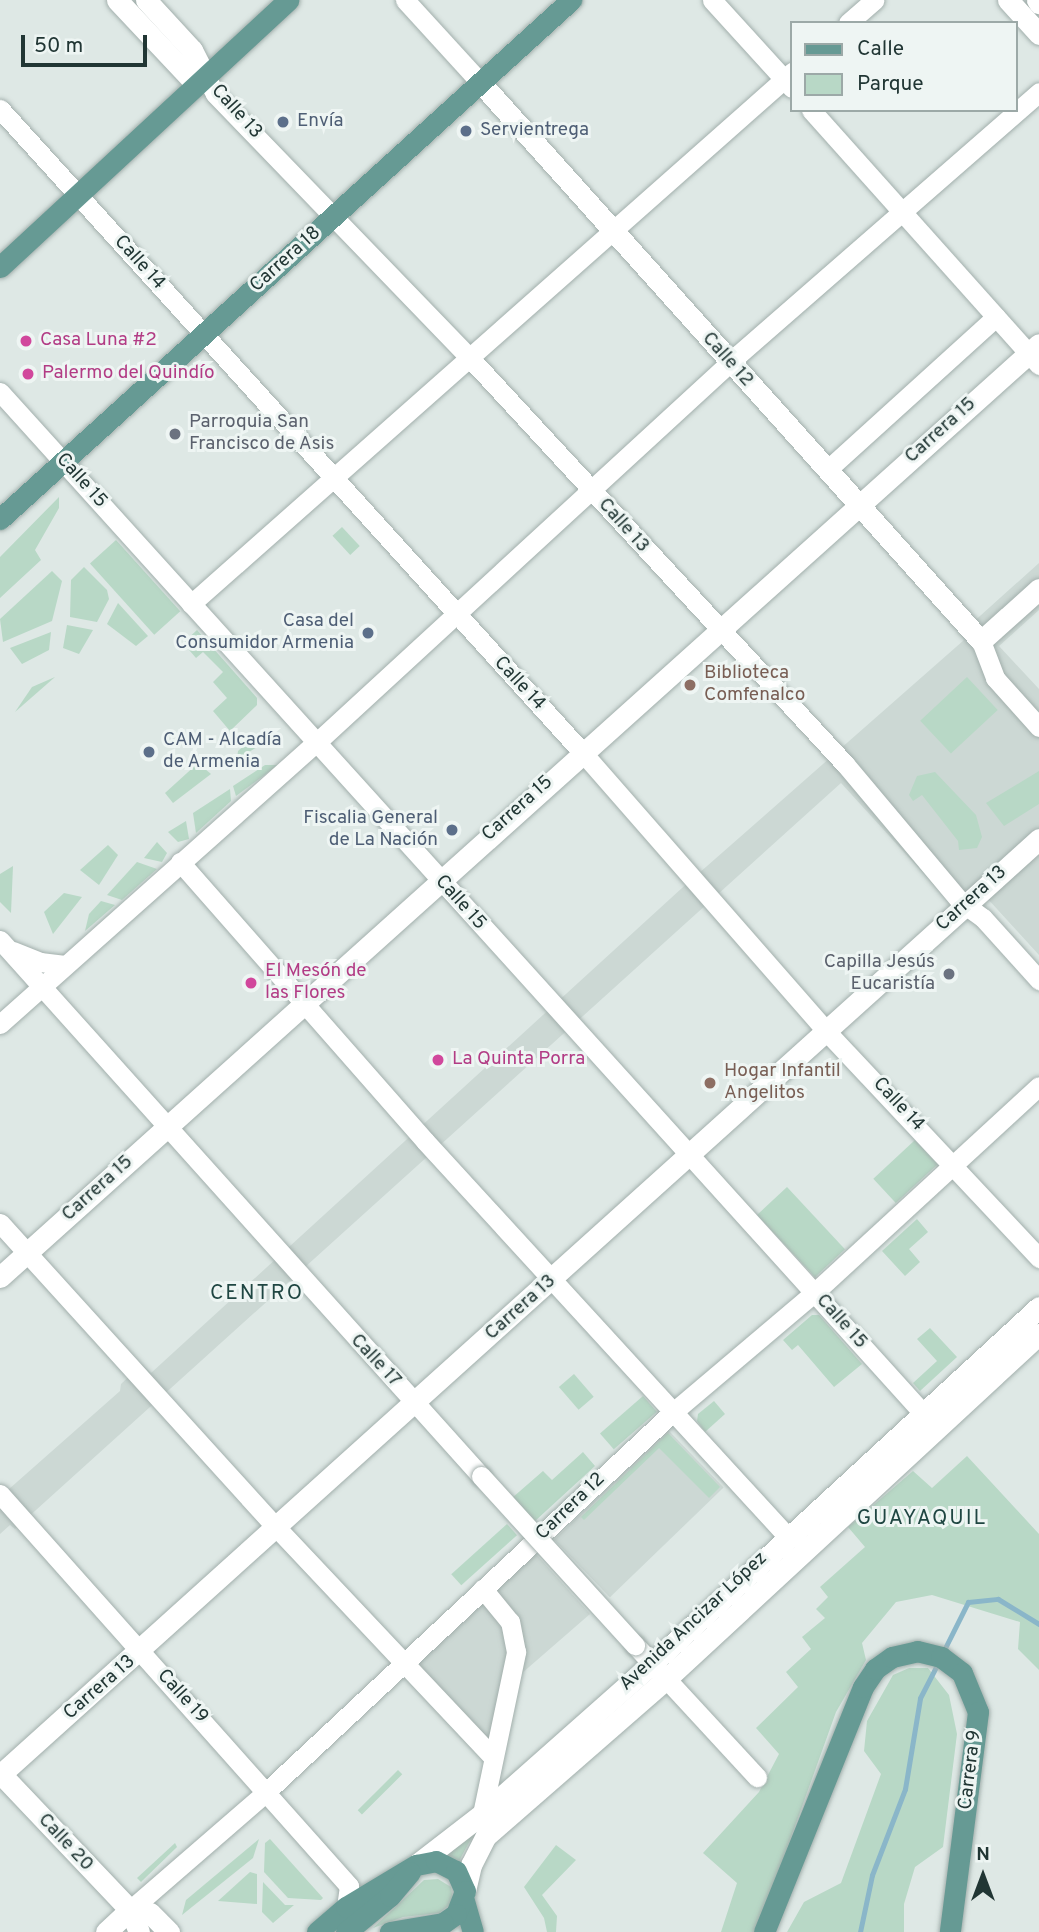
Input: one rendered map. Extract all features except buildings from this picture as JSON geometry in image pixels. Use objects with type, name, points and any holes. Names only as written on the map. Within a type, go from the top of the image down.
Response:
[{"type":"main road","points":[[0,267],[288,0]]},
{"type":"main road","name":"Carrera 18","points":[[0,519],[571,0]]},
{"type":"main road","name":"Carrera 9","points":[[764,1932],[863,1686],[875,1669],[892,1657],[917,1651],[941,1657],[962,1673],[972,1691],[978,1712],[976,1749],[950,1932]]},
{"type":"main road","points":[[317,1932],[346,1907],[416,1865],[436,1861],[449,1866],[465,1896],[473,1932]]},
{"type":"main road","name":"Avenida Ancizar López","points":[[346,1932],[390,1896],[416,1865]]},
{"type":"main road","points":[[390,1932],[426,1929],[456,1914],[465,1896]]},
{"type":"street","points":[[117,0],[200,79]]},
{"type":"street","points":[[146,0],[192,50],[200,79]]},
{"type":"street","name":"Calle 12","points":[[405,0],[981,641],[995,678],[1039,727]]},
{"type":"street","points":[[191,604],[611,231],[790,80],[712,0]]},
{"type":"street","points":[[850,21],[874,0]]},
{"type":"street","points":[[1008,0],[1039,34]]},
{"type":"street","name":"Calle 13","points":[[200,79],[336,216],[469,357],[719,631],[845,764],[965,906],[983,918],[1039,980]]},
{"type":"street","points":[[1018,110],[1039,92]]},
{"type":"street","name":"Calle 14","points":[[0,109],[582,752],[825,1030],[954,1164],[1039,1258]]},
{"type":"street","points":[[813,112],[996,317],[1035,354]]},
{"type":"street","points":[[0,1024],[309,749],[730,363],[1016,112]]},
{"type":"street","points":[[827,470],[996,317]]},
{"type":"street","name":"Carrera 15","points":[[0,1277],[306,1004],[582,752],[859,505],[1035,354]]},
{"type":"street","name":"Calle 15","points":[[0,392],[292,716],[309,749],[439,880],[687,1157],[815,1292],[922,1412]]},
{"type":"street","points":[[981,641],[1039,589]]},
{"type":"street","name":"Carrera 13","points":[[1,1774],[142,1651],[1039,839]]},
{"type":"street","points":[[180,862],[553,1280],[786,1535]]},
{"type":"street","points":[[3,943],[26,958],[65,965]]},
{"type":"street","name":"Calle 17","points":[[3,943],[165,1129],[757,1777]]},
{"type":"street","name":"Carrera 12","points":[[106,1932],[266,1792],[673,1412],[815,1292],[1039,1086]]},
{"type":"street","points":[[0,1223],[276,1527],[493,1757]]},
{"type":"street","name":"Avenida Ancizar López","points":[[416,1865],[659,1672],[786,1535],[1039,1307]]},
{"type":"street","name":"Avenida Ancizar López","points":[[465,1896],[471,1865],[486,1836],[659,1672],[1039,1334]]},
{"type":"street","name":"Calle 19","points":[[0,1493],[349,1886],[346,1907]]},
{"type":"street","points":[[482,1589],[510,1622],[516,1652],[482,1814]]},
{"type":"street","name":"Calle 20","points":[[1,1774],[130,1910],[139,1932]]},
{"type":"street","name":"Calle 20","points":[[130,1910],[150,1913],[169,1932]]},
{"type":"shaded area","points":[[1039,563],[1039,610],[999,646],[1039,689],[1039,955],[987,898],[965,919],[841,783],[15,1529],[10,1525],[0,1534],[0,1497],[120,1391],[121,1384],[142,1364],[151,1373],[682,888],[964,640],[960,634]]},
{"type":"shaded area","points":[[668,1430],[724,1488],[610,1597],[554,1540]]},
{"type":"shaded area","points":[[535,1553],[590,1614],[521,1674],[506,1741],[484,1735],[414,1663]]},
{"type":"green space","points":[[59,497],[59,508],[35,550],[41,560],[0,598],[0,557]]},
{"type":"green space","points":[[342,527],[360,546],[350,555],[332,536]]},
{"type":"green space","points":[[116,540],[180,611],[154,635],[90,563]]},
{"type":"green space","points":[[84,567],[107,590],[109,599],[97,622],[70,617],[71,580]]},
{"type":"green space","points":[[52,571],[62,581],[52,621],[3,642],[0,619]]},
{"type":"green space","points":[[118,603],[148,636],[136,646],[107,624]]},
{"type":"green space","points":[[67,625],[93,630],[79,654],[63,648]]},
{"type":"green space","points":[[197,630],[257,698],[257,705],[230,731],[213,711],[227,698],[213,682],[223,672],[203,652],[196,658],[183,643]]},
{"type":"green space","points":[[51,632],[49,650],[22,664],[10,648]]},
{"type":"green space","points":[[55,677],[15,712],[32,687]]},
{"type":"green space","points":[[967,677],[998,710],[951,754],[920,721]]},
{"type":"green space","points":[[276,736],[237,759],[238,751],[247,743]]},
{"type":"green space","points":[[198,763],[211,774],[173,803],[165,793]]},
{"type":"green space","points":[[265,765],[278,765],[236,796],[233,786]]},
{"type":"green space","points":[[1039,771],[1039,804],[1004,826],[986,803]]},
{"type":"green space","points":[[935,772],[976,815],[982,837],[977,848],[959,850],[958,841],[922,795],[913,801],[909,795],[917,776]]},
{"type":"green space","points":[[230,789],[231,801],[196,833],[193,813]]},
{"type":"green space","points":[[186,821],[189,839],[178,842],[168,832]]},
{"type":"green space","points":[[157,842],[167,853],[162,862],[144,858]]},
{"type":"green space","points":[[108,845],[118,855],[99,885],[80,870]]},
{"type":"green space","points":[[137,862],[157,869],[122,900],[107,895]]},
{"type":"green space","points":[[13,866],[11,913],[0,902],[0,874]]},
{"type":"green space","points":[[64,893],[82,897],[53,934],[44,912]]},
{"type":"green space","points":[[101,901],[115,905],[85,931],[89,914]]},
{"type":"green space","points":[[915,1140],[938,1164],[896,1203],[873,1179]]},
{"type":"green space","points":[[787,1187],[845,1249],[815,1277],[757,1215]]},
{"type":"green space","points":[[917,1219],[928,1232],[909,1249],[920,1262],[905,1276],[882,1251]]},
{"type":"green space","points":[[812,1315],[819,1315],[862,1364],[834,1387],[798,1345],[792,1350],[783,1340]]},
{"type":"green space","points":[[930,1328],[957,1357],[920,1391],[913,1383],[937,1361],[917,1339]]},
{"type":"green space","points":[[574,1374],[594,1397],[579,1410],[559,1387]]},
{"type":"green space","points":[[643,1396],[657,1412],[614,1449],[600,1433]]},
{"type":"green space","points":[[714,1401],[725,1414],[705,1432],[697,1421],[698,1414]]},
{"type":"green space","points":[[668,1433],[720,1487],[709,1498],[659,1448],[584,1520],[581,1517]]},
{"type":"green space","points":[[583,1452],[595,1466],[534,1522],[512,1498],[543,1471],[552,1480]]},
{"type":"green space","points":[[967,1456],[1039,1534],[1039,1670],[1018,1649],[1020,1622],[932,1595],[896,1602],[862,1643],[866,1660],[836,1712],[757,1932],[721,1932],[737,1883],[703,1853],[759,1792],[779,1754],[756,1728],[798,1687],[786,1672],[811,1649],[802,1637],[825,1618],[816,1609],[828,1597],[820,1587],[865,1547],[848,1527],[913,1471],[932,1488]]},
{"type":"green space","points":[[507,1524],[517,1535],[461,1585],[451,1574]]},
{"type":"green space","points":[[909,1668],[928,1668],[949,1695],[957,1734],[943,1847],[915,1867],[904,1904],[904,1932],[787,1932],[804,1902],[841,1883],[881,1774],[864,1751],[867,1721],[893,1675]]},
{"type":"green space","points":[[398,1770],[402,1774],[362,1815],[358,1810]]},
{"type":"green space","points":[[474,1833],[458,1863],[444,1853]]},
{"type":"green space","points":[[259,1839],[253,1858],[182,1915],[186,1900]]},
{"type":"green space","points":[[270,1839],[323,1898],[321,1900],[288,1898],[264,1872],[265,1843]]},
{"type":"green space","points":[[175,1843],[177,1847],[141,1882],[137,1878]]},
{"type":"green space","points":[[556,1845],[576,1860],[542,1895],[557,1916],[556,1932],[547,1932],[544,1918],[524,1887]]},
{"type":"green space","points":[[250,1872],[257,1874],[257,1904],[218,1901]]},
{"type":"green space","points":[[438,1879],[451,1887],[451,1904],[439,1913],[403,1917],[373,1928],[424,1880]]},
{"type":"green space","points":[[263,1882],[285,1905],[294,1905],[273,1923],[262,1912]]},
{"type":"waterway","points":[[943,1652],[968,1602],[998,1599],[1039,1624]]},
{"type":"waterway","points":[[860,1932],[872,1875],[905,1789],[920,1698],[939,1661]]},
{"type":"place","name":"Envía","points":[[283,122]]},
{"type":"place","name":"Servientrega","points":[[466,131]]},
{"type":"place","name":"Casa Luna #2","points":[[26,341]]},
{"type":"place","name":"Palermo del Quindío","points":[[28,374]]},
{"type":"place","name":"Parroquia San Francisco de Asis","points":[[175,434]]},
{"type":"place","name":"Casa del Consumidor Armenia","points":[[368,633]]},
{"type":"place","name":"Biblioteca Comfenalco","points":[[690,685]]},
{"type":"place","name":"CAM - Alcadía de Armenia","points":[[149,752]]},
{"type":"place","name":"Fiscalia General de La Nación","points":[[452,830]]},
{"type":"place","name":"Capilla Jesús Eucaristía","points":[[949,974]]},
{"type":"place","name":"El Mesón de las Flores","points":[[251,983]]},
{"type":"place","name":"La Quinta Porra","points":[[438,1060]]},
{"type":"place","name":"Hogar Infantil Angelitos","points":[[710,1083]]},
{"type":"district","name":"CENTRO","points":[[257,1294]]},
{"type":"district","name":"GUAYAQUIL","points":[[922,1519]]}]
